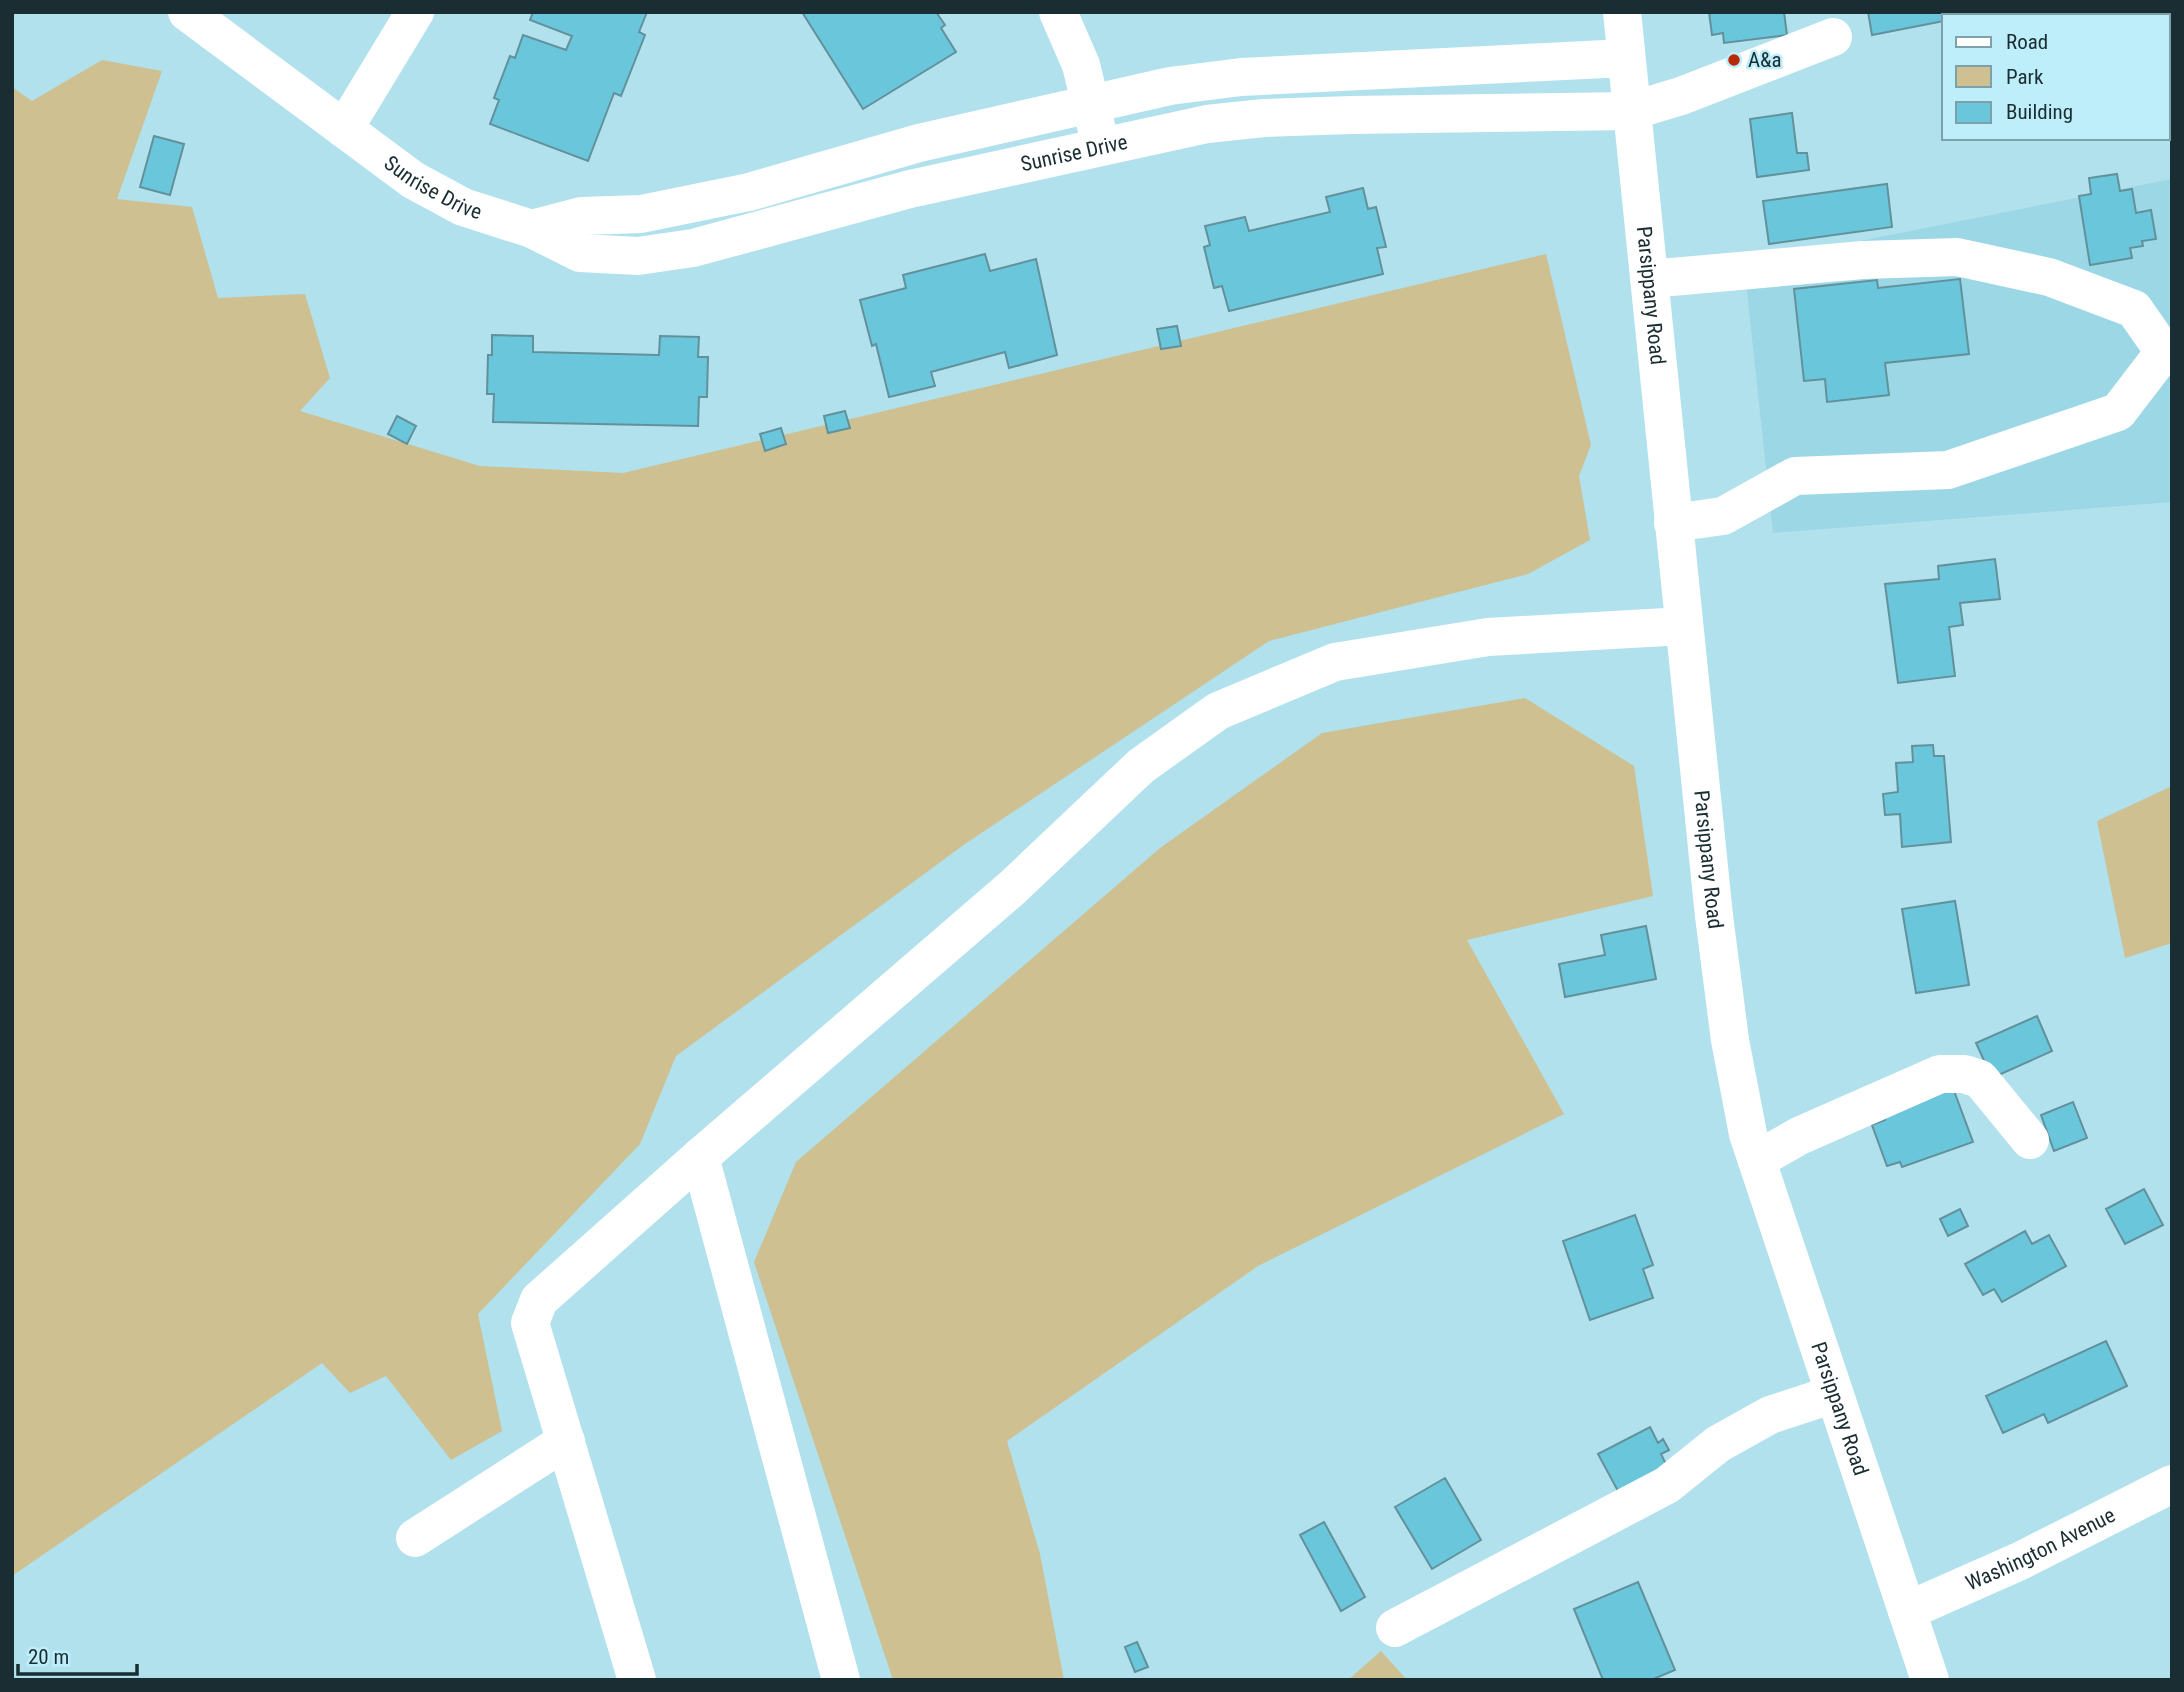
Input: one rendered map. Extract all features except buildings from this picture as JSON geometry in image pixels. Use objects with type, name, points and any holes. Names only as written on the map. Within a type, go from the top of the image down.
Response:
[{"type":"street","name":"Sunrise Drive","points":[[187,12],[413,180],[463,207],[533,229],[580,253],[638,256],[693,248],[910,189],[1207,124],[1264,118],[1631,111],[1681,96],[1833,37]]},
{"type":"street","points":[[344,129],[415,12]]},
{"type":"street","points":[[1058,12],[1081,65],[1101,146]]},
{"type":"street","name":"Parsippany Road","points":[[1622,12],[1673,523],[1730,1040],[1748,1134],[1930,1680]]},
{"type":"street","name":"Sunrise Drive","points":[[533,229],[582,216],[641,214],[749,192],[919,144],[1170,86],[1241,77],[1626,58]]},
{"type":"street","points":[[749,192],[758,232]]},
{"type":"street","points":[[1649,279],[1863,260],[1957,257],[2049,277],[2134,309],[2168,351],[2118,412],[1948,470],[1795,476],[1723,516],[1673,523]]},
{"type":"street","points":[[637,1680],[530,1322],[539,1300],[1012,888],[1142,766],[1218,711],[1335,663],[1488,637],[1684,626]]},
{"type":"street","points":[[1757,1160],[1799,1136],[1940,1074],[1964,1074],[1980,1079],[2030,1140]]},
{"type":"street","points":[[700,1157],[841,1680]]},
{"type":"street","points":[[1395,1628],[1667,1485],[1718,1444],[1770,1415],[1834,1394]]},
{"type":"street","points":[[415,1538],[566,1441]]},
{"type":"street","name":"Washington Avenue","points":[[1908,1611],[2020,1561],[2172,1484]]},
{"type":"shaded area","points":[[2172,179],[2172,502],[1773,533],[1744,264]]},
{"type":"green space","points":[[102,60],[162,71],[117,199],[192,207],[218,298],[305,294],[330,378],[300,411],[480,466],[623,473],[1546,254],[1591,445],[1579,476],[1590,540],[1528,574],[1269,641],[965,844],[676,1056],[640,1144],[478,1314],[502,1431],[451,1460],[386,1376],[350,1393],[322,1363],[12,1576],[12,87],[32,101]]},
{"type":"green space","points":[[1525,698],[1634,766],[1653,896],[1467,940],[1564,1114],[1258,1266],[1007,1441],[1040,1554],[1064,1680],[893,1680],[754,1262],[796,1162],[1160,848],[1322,733]]},
{"type":"green space","points":[[2172,786],[2172,943],[2125,958],[2097,821]]},
{"type":"green space","points":[[1381,1651],[1407,1680],[1348,1680]]},
{"type":"place","name":"A&a","points":[[1734,60]]}]
